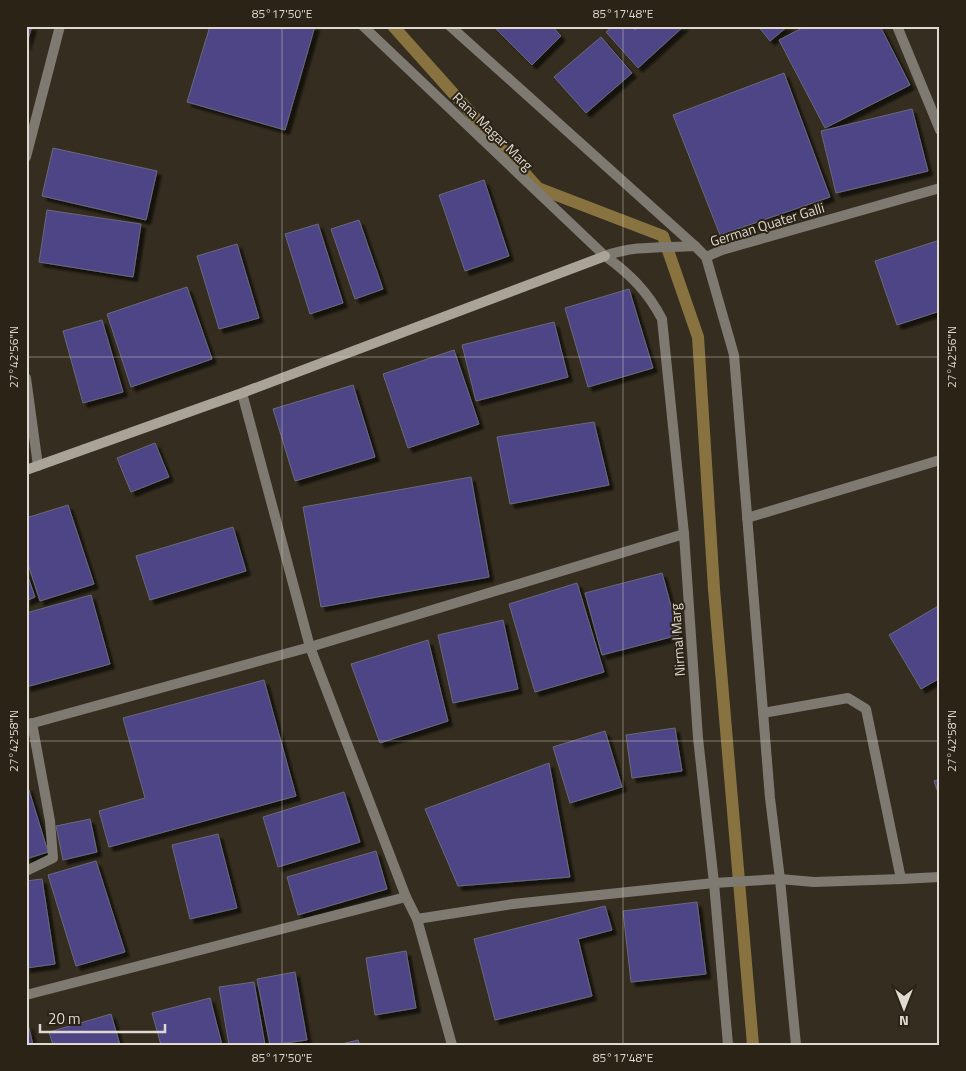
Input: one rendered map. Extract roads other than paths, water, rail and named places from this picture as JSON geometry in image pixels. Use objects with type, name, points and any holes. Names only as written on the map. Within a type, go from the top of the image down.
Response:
[{"type":"street","points":[[26,157],[60,26]]},
{"type":"street","name":"Rana Magar Marg","points":[[363,26],[605,256]]},
{"type":"street","points":[[450,26],[694,246]]},
{"type":"street","points":[[897,26],[940,130]]},
{"type":"street","name":"German Quater Galli","points":[[605,256],[620,251],[642,248],[694,246],[706,257],[722,250],[940,188]]},
{"type":"street","points":[[26,470],[242,393],[605,256]]},
{"type":"street","name":"Nirmal Marg","points":[[605,256],[625,271],[652,300],[662,319],[684,534],[698,738],[716,883],[728,1045]]},
{"type":"street","points":[[706,257],[734,355],[770,798],[796,1045]]},
{"type":"street","points":[[26,378],[38,466]]},
{"type":"street","points":[[242,393],[310,646],[406,897],[417,919],[452,1045]]},
{"type":"street","points":[[747,518],[940,460]]},
{"type":"street","points":[[26,871],[53,858],[50,821],[29,724],[310,646],[684,534]]},
{"type":"street","points":[[763,713],[848,698],[866,709],[901,879]]},
{"type":"street","points":[[417,919],[513,904],[716,883],[780,879],[814,882],[940,877]]},
{"type":"street","points":[[26,995],[406,897]]},
{"type":"waterway","points":[[393,26],[538,188],[663,236],[698,337],[714,589],[753,1045]]}]
